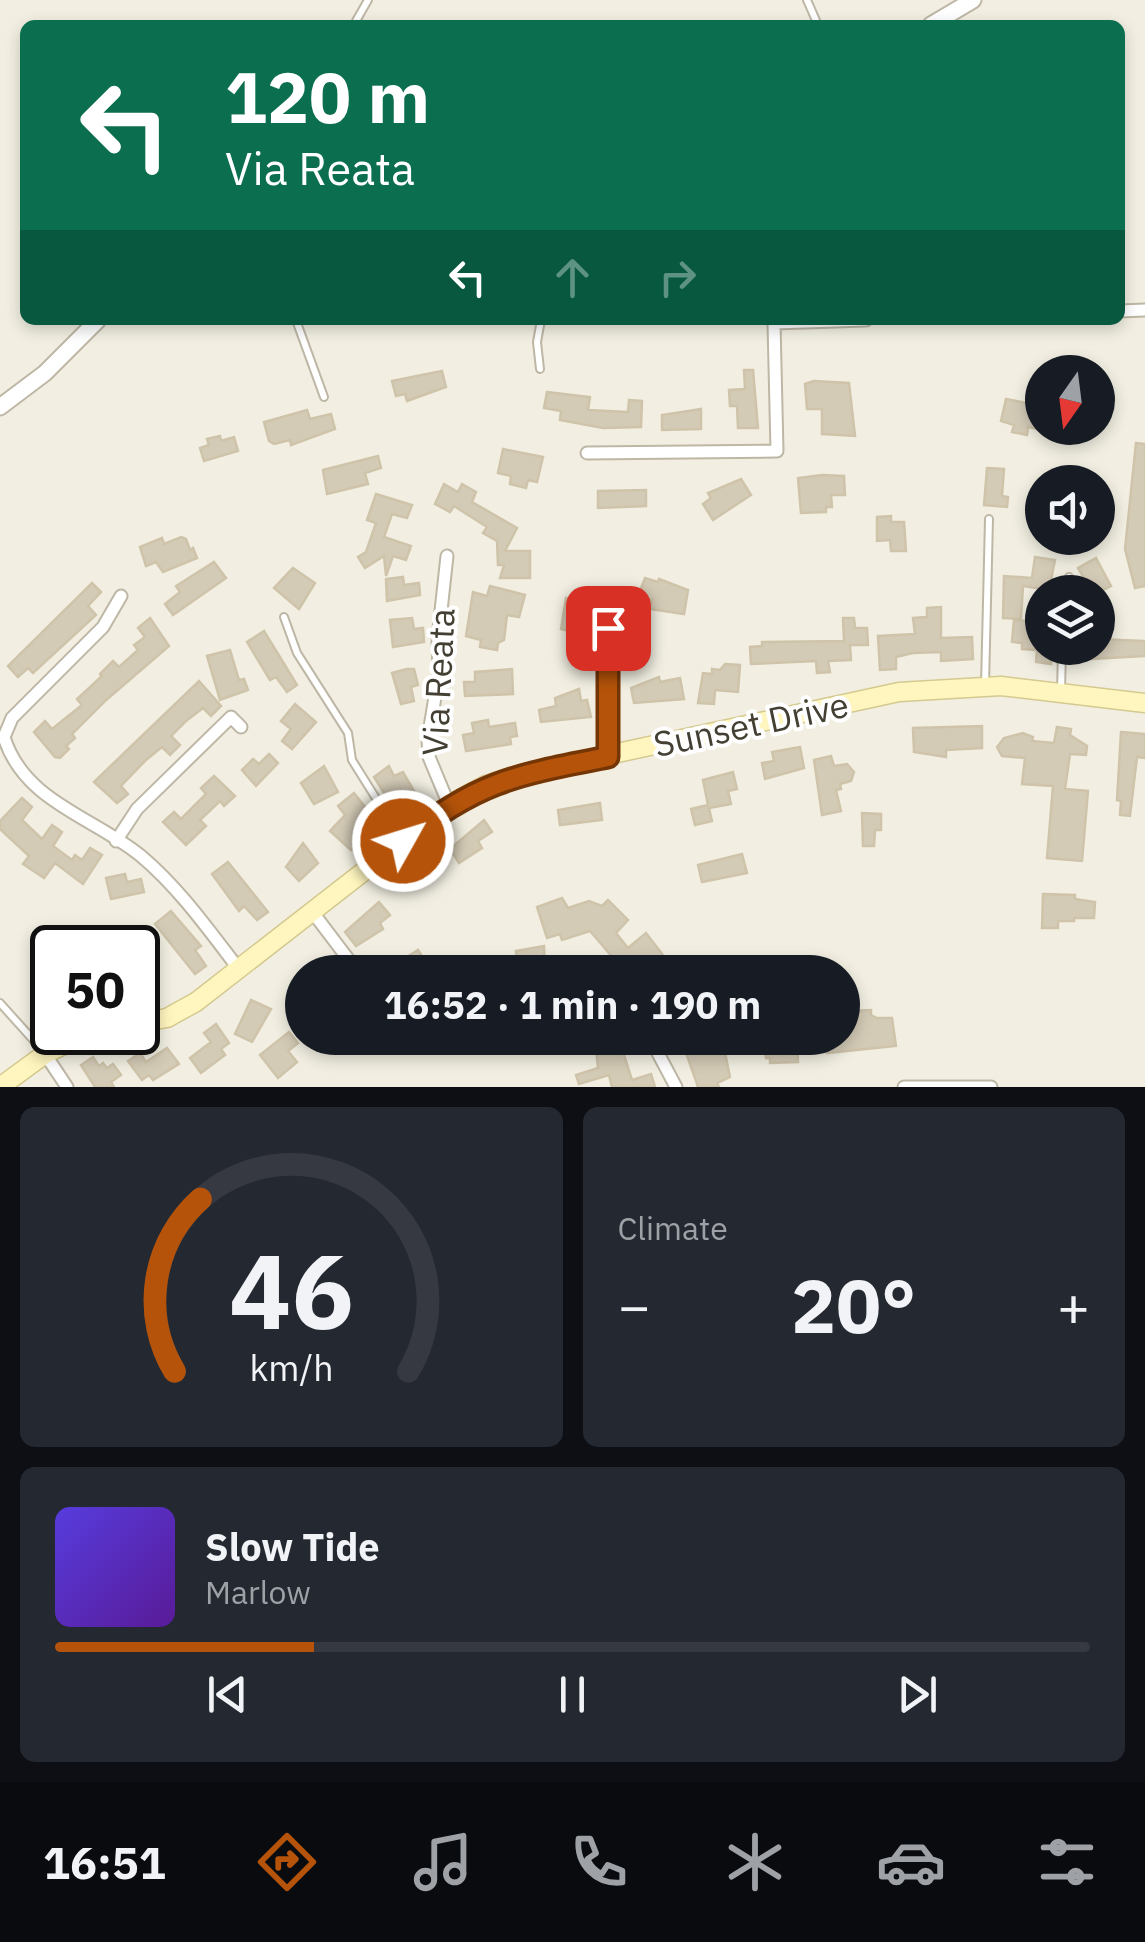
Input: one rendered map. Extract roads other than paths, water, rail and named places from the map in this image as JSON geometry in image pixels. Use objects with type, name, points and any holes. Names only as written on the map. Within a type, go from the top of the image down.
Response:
[{"type":"main road","name":"Sunset Drive","points":[[160,1019],[180,1011],[238,968],[448,805],[525,773],[899,692],[985,686],[1145,703]]},
{"type":"main road","points":[[0,1087],[45,1055]]},
{"type":"street","points":[[939,20],[973,0]]},
{"type":"street","points":[[0,407],[45,373],[93,325]]},
{"type":"street","points":[[587,453],[777,451],[774,325]]},
{"type":"street","name":"Via Reata","points":[[447,556],[438,638],[439,673],[428,739],[429,757],[448,805]]},
{"type":"street","points":[[121,596],[104,627],[12,718],[4,736],[10,757],[58,807],[138,854],[172,884],[238,968]]},
{"type":"street","points":[[608,628],[608,757]]},
{"type":"street","points":[[116,840],[137,809],[231,717],[241,727]]},
{"type":"street","points":[[311,910],[345,955]]},
{"type":"street","points":[[47,1055],[67,1087]]},
{"type":"street","points":[[659,1055],[676,1087]]},
{"type":"street","points":[[904,1087],[991,1087]]},
{"type":"lane","points":[[298,325],[324,397]]},
{"type":"lane","points":[[540,325],[536,342],[540,368]]},
{"type":"lane","points":[[985,686],[989,520]]},
{"type":"lane","points":[[284,617],[297,653],[348,733],[352,760],[403,841]]},
{"type":"lane","points":[[1061,694],[1062,665]]},
{"type":"lane","points":[[0,1003],[30,1036]]}]
